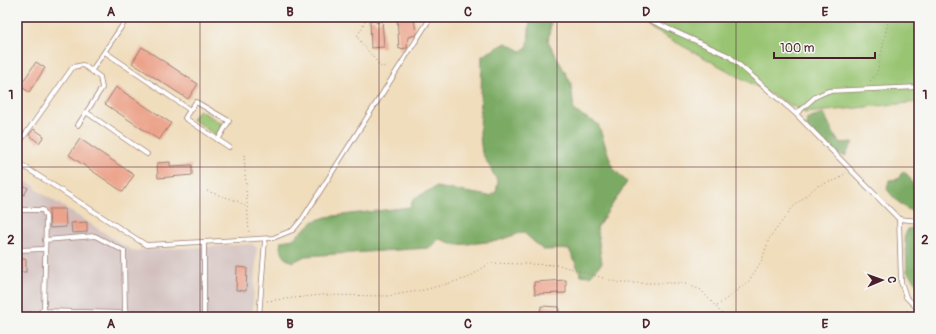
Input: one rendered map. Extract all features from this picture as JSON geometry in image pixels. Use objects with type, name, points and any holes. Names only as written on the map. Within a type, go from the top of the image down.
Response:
[{"type":"lane","points":[[92,70],[128,17]]},
{"type":"lane","points":[[17,162],[146,245],[265,240],[273,238],[293,230],[303,218],[431,17]]},
{"type":"lane","points":[[643,17],[729,56],[796,114],[899,219],[919,221]]},
{"type":"lane","points":[[105,52],[190,110]]},
{"type":"lane","points":[[17,146],[73,67],[83,65],[100,77],[102,88],[78,125]]},
{"type":"lane","points":[[796,114],[815,97],[828,91],[919,87]]},
{"type":"lane","points":[[218,140],[229,121],[196,102],[185,118],[218,140],[229,147]]},
{"type":"lane","points":[[86,112],[147,154]]},
{"type":"lane","points":[[17,210],[43,210],[46,217],[44,308],[42,311]]},
{"type":"lane","points":[[899,219],[901,282],[906,297],[919,310]]},
{"type":"lane","points":[[17,315],[38,314],[42,311],[125,313],[124,251],[94,236],[45,240]]},
{"type":"lane","points":[[259,317],[265,240]]},
{"type":"lane","points":[[204,242],[204,317]]},
{"type":"lane","points":[[17,250],[45,249]]},
{"type":"path","points":[[367,17],[356,37],[382,68],[386,65]]},
{"type":"path","points":[[861,90],[877,73],[889,17]]},
{"type":"path","points":[[244,155],[250,240]]},
{"type":"path","points":[[716,307],[749,281],[762,260],[769,239],[792,208],[817,186],[839,179],[849,168]]},
{"type":"path","points":[[207,191],[240,202],[248,208]]},
{"type":"path","points":[[260,302],[322,295],[388,296],[424,290],[468,278],[490,264],[559,265],[620,283],[683,283],[701,290],[725,317]]},
{"type":"path","points":[[902,317],[913,303]]},
{"type":"shaded area","points":[[17,177],[35,186],[37,190],[133,251],[252,244],[257,248],[252,317],[17,317]]},
{"type":"green space","points":[[530,17],[546,17],[551,23],[548,41],[571,83],[574,111],[598,124],[613,168],[627,182],[597,228],[602,263],[590,276],[581,275],[569,249],[543,250],[523,232],[497,241],[457,245],[439,239],[429,248],[305,256],[293,262],[286,259],[280,248],[281,241],[293,239],[314,221],[326,217],[410,207],[413,199],[436,187],[489,196],[496,192],[498,182],[482,153],[480,136],[482,56],[506,43],[521,51],[528,46]]},
{"type":"green space","points":[[630,17],[919,17],[919,102],[805,113]]},
{"type":"green space","points":[[199,110],[224,125],[217,136],[192,119]]},
{"type":"green space","points":[[824,114],[840,143],[853,142],[845,156],[833,153],[806,126],[807,119]]},
{"type":"green space","points":[[903,171],[910,178],[916,194],[919,197],[919,213],[910,210],[901,204],[887,189],[889,180],[898,179]]},
{"type":"green space","points":[[916,227],[919,228],[919,287],[907,272],[906,245],[904,237],[908,229]]},
{"type":"building","points":[[397,17],[414,17],[416,35],[408,37],[407,48],[399,49]]},
{"type":"building","points":[[382,19],[384,47],[371,48],[370,20],[374,20],[377,23]]},
{"type":"building","points":[[142,47],[198,84],[188,99],[132,63]]},
{"type":"building","points":[[36,62],[45,68],[29,92],[20,86]]},
{"type":"building","points":[[116,87],[171,123],[159,140],[105,104]]},
{"type":"building","points":[[34,129],[44,136],[39,143],[29,135]]},
{"type":"building","points":[[80,139],[134,175],[123,192],[69,155]]},
{"type":"building","points":[[170,162],[170,166],[192,165],[192,175],[158,178],[157,163]]},
{"type":"building","points":[[17,182],[28,188],[24,195],[17,191]]},
{"type":"building","points":[[49,209],[65,209],[66,227],[50,228]]},
{"type":"building","points":[[87,222],[87,232],[72,233],[71,223]]},
{"type":"building","points":[[17,259],[26,259],[26,272],[17,272]]},
{"type":"building","points":[[237,267],[247,268],[246,291],[236,290]]},
{"type":"building","points":[[566,280],[566,293],[535,294],[534,282]]},
{"type":"building","points":[[541,306],[559,307],[559,317],[540,317]]}]
